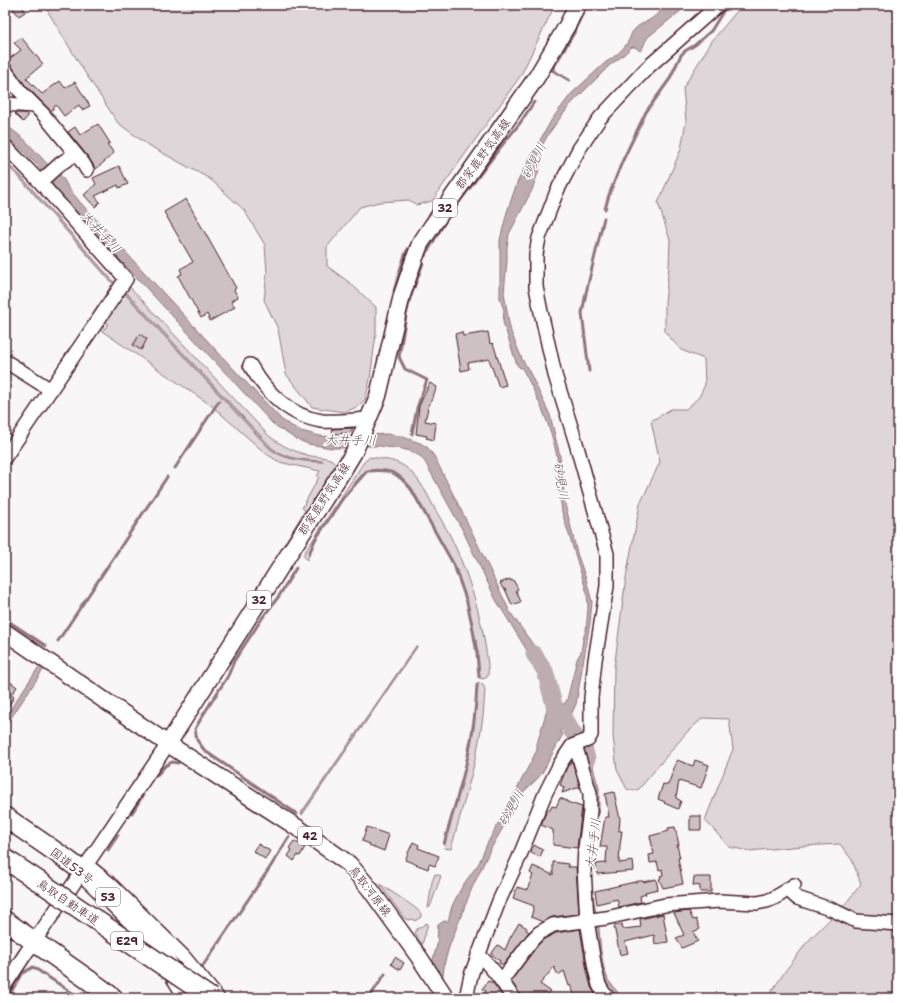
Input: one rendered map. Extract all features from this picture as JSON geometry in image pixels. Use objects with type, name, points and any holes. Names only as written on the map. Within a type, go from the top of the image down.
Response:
[{"type":"highway","name":"国道53号","points":[[5,817],[66,859],[84,868],[159,950],[189,998]]},
{"type":"highway","name":"鳥取自動車道","points":[[5,859],[41,887],[200,998]]},
{"type":"highway","name":"鳥取自動車道","points":[[5,868],[41,887],[211,998]]},
{"type":"highway","points":[[5,921],[113,998]]},
{"type":"main road","name":"郡家鹿野気高線","points":[[168,744],[354,452],[378,396],[402,295],[420,244],[536,78],[568,24],[577,5]]},
{"type":"main road","points":[[5,632],[168,744]]},
{"type":"main road","name":"鳥取河原線","points":[[168,744],[298,828],[349,864],[370,889],[421,960],[446,998]]},
{"type":"street","points":[[466,998],[471,975],[478,954],[545,794],[560,764],[572,746],[580,743],[591,735],[591,694],[607,586],[607,554],[555,375],[536,287],[536,254],[539,238],[556,192],[579,149],[600,118],[647,68],[718,5]]},
{"type":"street","points":[[5,70],[19,90],[49,122],[87,170]]},
{"type":"street","points":[[5,104],[34,106]]},
{"type":"street","points":[[5,146],[46,176],[126,279],[5,457]]},
{"type":"street","points":[[46,176],[75,154]]},
{"type":"street","points":[[5,361],[51,390]]},
{"type":"street","points":[[250,365],[264,385],[284,405],[296,412],[315,420],[324,421],[369,419]]},
{"type":"street","points":[[580,743],[590,793],[590,811],[584,869],[592,919],[595,969],[600,985],[606,994]]},
{"type":"street","points":[[5,985],[168,744]]},
{"type":"street","points":[[84,868],[109,883],[179,952],[218,998]]},
{"type":"street","points":[[502,980],[532,940],[539,933],[553,925],[665,905],[719,901],[757,903],[774,898],[791,887],[797,898],[833,910],[856,921],[898,924]]},
{"type":"street","points":[[478,954],[502,980],[513,998]]},
{"type":"shaded area","points":[[44,5],[555,5],[521,75],[432,201],[417,205],[409,200],[379,202],[360,207],[327,247],[327,266],[350,283],[376,307],[376,334],[370,379],[365,400],[357,407],[344,412],[312,407],[286,374],[278,329],[264,300],[267,272],[265,245],[244,210],[210,179],[148,145],[118,123],[82,68]]},
{"type":"shaded area","points":[[742,5],[898,5],[898,998],[767,998],[808,941],[846,903],[861,884],[852,860],[840,844],[749,851],[729,847],[705,820],[733,749],[729,719],[703,718],[687,732],[639,789],[634,791],[627,789],[617,770],[613,736],[614,669],[626,577],[640,504],[660,462],[651,421],[671,409],[686,409],[699,397],[705,385],[704,359],[681,350],[665,332],[665,302],[670,240],[658,203],[681,149],[686,121],[683,88],[712,41]]},
{"type":"shaded area","points":[[128,285],[269,436],[294,451],[311,456],[327,458],[335,463],[336,468],[287,544],[286,541],[305,510],[302,508],[319,477],[317,476],[320,471],[279,462],[265,453],[212,406],[96,327],[98,325],[105,329],[108,323],[104,320]]},
{"type":"shaded area","points":[[370,457],[390,460],[404,466],[413,473],[424,488],[449,533],[465,572],[478,611],[487,660],[487,678],[480,678],[478,653],[473,625],[467,601],[455,566],[412,488],[402,477],[396,473],[377,469],[365,471],[342,498],[315,540],[307,560],[303,555],[364,462]]},
{"type":"shaded area","points":[[478,682],[483,685],[485,689],[483,719],[476,755],[451,849],[444,848],[469,755],[474,728]]},
{"type":"shaded area","points":[[435,874],[441,876],[430,907],[428,908],[432,882]]},
{"type":"shaded area","points":[[380,884],[415,907],[421,914],[421,917],[415,921],[414,919],[408,920],[404,918]]},
{"type":"shaded area","points":[[427,923],[422,945],[415,933],[417,929]]},
{"type":"water","name":"砂見川","points":[[668,5],[688,5],[648,37],[640,51],[635,47],[632,47],[610,65],[570,105],[549,133],[543,144],[539,157],[539,170],[532,190],[509,234],[504,293],[509,323],[522,359],[550,415],[560,456],[565,503],[577,553],[592,602],[590,623],[576,704],[569,719],[560,732],[563,734],[542,773],[518,797],[489,852],[472,888],[449,947],[443,975],[444,998],[431,998],[433,992],[433,959],[437,945],[438,925],[444,921],[448,921],[452,906],[457,896],[479,863],[487,844],[537,750],[537,744],[552,692],[561,704],[564,704],[567,700],[586,630],[588,608],[587,593],[562,512],[558,464],[554,445],[538,400],[522,368],[517,365],[503,322],[504,310],[500,299],[500,240],[507,212],[517,183],[552,119],[572,93],[606,62],[622,50],[637,27],[651,19]]},
{"type":"water","points":[[5,124],[25,140],[52,169],[60,174],[74,195],[282,420],[301,431],[320,436],[337,437],[387,434],[400,436],[427,447],[434,456],[510,612],[551,670],[542,675],[496,600],[463,531],[425,462],[420,456],[402,449],[379,446],[332,448],[308,444],[294,438],[273,424],[68,204],[38,166],[5,135]]},
{"type":"water","points":[[5,162],[20,175],[114,282],[112,283],[17,175],[5,164]]},
{"type":"water","points":[[127,293],[272,448],[289,457],[323,462],[310,462],[288,458],[270,449],[125,294]]},
{"type":"water","points":[[416,646],[417,647],[302,815],[301,813]]},
{"type":"water","points":[[40,665],[45,667],[5,727],[5,717]]},
{"type":"water","points":[[588,746],[599,788],[599,808],[590,869],[593,896],[604,968],[608,980],[622,998],[612,998],[604,986],[588,899],[592,817],[579,749]]},
{"type":"building","points":[[10,5],[28,5],[23,9],[25,12],[19,16]]},
{"type":"building","points":[[21,37],[43,64],[26,78],[42,94],[60,81],[65,88],[75,82],[90,106],[82,110],[79,105],[64,116],[56,105],[51,111],[25,85],[11,65],[5,62],[21,50],[14,43]]},
{"type":"building","points":[[25,113],[28,116],[23,122],[15,114]]},
{"type":"building","points":[[98,124],[110,143],[107,144],[114,153],[95,170],[89,158],[68,132],[75,127],[80,135]]},
{"type":"building","points":[[119,166],[128,184],[119,188],[118,185],[95,196],[100,202],[95,207],[84,195],[96,184],[93,178]]},
{"type":"building","points":[[186,199],[236,288],[234,290],[238,297],[231,301],[235,307],[210,321],[207,314],[201,318],[178,276],[182,274],[180,269],[193,262],[164,212]]},
{"type":"building","points":[[462,332],[463,336],[488,332],[490,344],[493,343],[506,385],[499,387],[489,359],[468,363],[469,369],[461,371],[455,334]]},
{"type":"building","points":[[140,334],[147,339],[141,350],[133,345]]},
{"type":"building","points":[[430,383],[437,387],[428,408],[425,421],[436,423],[434,440],[426,438],[427,436],[416,434],[419,406]]},
{"type":"building","points":[[353,428],[350,433],[333,434],[332,429]]},
{"type":"building","points":[[510,579],[511,581],[513,580],[518,589],[516,590],[521,602],[512,605],[505,589],[503,589],[500,583]]},
{"type":"building","points":[[5,678],[17,687],[11,695],[14,697],[5,712]]},
{"type":"building","points":[[677,760],[693,766],[695,760],[709,765],[701,788],[679,781],[676,798],[681,801],[678,809],[658,799],[663,784],[668,785]]},
{"type":"building","points":[[572,761],[580,787],[562,793],[564,787],[560,785],[567,767]]},
{"type":"building","points":[[614,792],[620,819],[619,831],[622,831],[619,863],[633,861],[634,871],[597,874],[596,864],[606,863],[607,847],[600,847],[605,817],[609,817],[605,794]]},
{"type":"building","points":[[560,798],[582,807],[577,848],[553,845],[553,830],[541,825],[547,810],[550,810],[552,806],[556,807]]},
{"type":"building","points":[[690,816],[701,816],[701,830],[690,830]]},
{"type":"building","points":[[367,827],[389,835],[384,851],[362,841]]},
{"type":"building","points":[[675,827],[679,845],[677,845],[680,858],[678,858],[683,884],[663,888],[659,879],[661,878],[660,876],[663,875],[662,869],[659,870],[657,862],[650,863],[649,855],[654,854],[650,836],[669,831],[668,828]]},
{"type":"building","points":[[294,841],[305,847],[300,856],[298,855],[294,861],[288,856],[292,850],[289,848]]},
{"type":"building","points":[[413,842],[419,845],[418,848],[439,856],[435,866],[429,864],[428,869],[405,860]]},
{"type":"building","points":[[258,844],[270,851],[265,859],[253,851]]},
{"type":"building","points":[[534,845],[543,850],[540,857],[531,853]]},
{"type":"building","points":[[553,862],[568,864],[568,867],[576,867],[579,914],[552,917],[543,922],[531,917],[534,906],[513,898],[517,887],[527,890],[533,875],[530,873],[533,866],[553,875]]},
{"type":"building","points":[[694,877],[711,877],[711,892],[700,892],[700,886],[693,885]]},
{"type":"building","points":[[656,879],[658,889],[645,892],[646,894],[640,896],[641,902],[619,907],[617,899],[597,904],[595,891],[639,881],[643,882]]},
{"type":"building","points":[[689,911],[693,920],[696,919],[700,929],[693,932],[698,941],[682,948],[676,938],[684,935],[674,913]]},
{"type":"building","points":[[663,914],[668,942],[655,944],[654,935],[625,942],[628,953],[620,955],[614,926],[622,924],[623,929],[641,927],[640,919]]},
{"type":"building","points":[[519,923],[527,928],[526,930],[529,932],[503,965],[499,963],[500,961],[491,954],[498,945],[505,950]]},
{"type":"building","points":[[580,929],[587,971],[591,987],[596,996],[592,998],[576,998],[570,985],[569,986],[564,971],[558,975],[554,967],[540,984],[550,991],[544,998],[521,998],[511,981],[538,945],[544,939],[556,933]]},
{"type":"building","points":[[395,957],[404,963],[400,970],[391,964]]},
{"type":"building","points":[[488,981],[493,983],[504,998],[482,998],[486,991],[482,989]]},
{"type":"waterway","points":[[569,80],[552,70],[575,31],[587,5]]},
{"type":"waterway","points":[[605,209],[622,162],[646,112],[669,80],[681,55],[711,31],[727,5]]},
{"type":"waterway","points":[[453,210],[520,123],[534,102]]},
{"type":"waterway","points":[[589,371],[582,313],[604,218]]},
{"type":"waterway","points":[[425,256],[446,220]]},
{"type":"waterway","points":[[396,296],[394,291],[401,267],[406,252],[413,242]]},
{"type":"waterway","points":[[411,296],[423,263]]},
{"type":"waterway","points":[[87,325],[112,286]]},
{"type":"waterway","points":[[410,299],[399,357],[405,369],[427,380],[417,408],[412,434]]},
{"type":"waterway","points":[[175,468],[219,401]]},
{"type":"waterway","points":[[309,554],[315,540],[343,498],[367,471],[381,470],[392,472],[397,475],[411,489],[454,565],[467,602],[477,653],[479,677]]},
{"type":"waterway","points":[[58,641],[167,477]]},
{"type":"waterway","points":[[296,568],[279,596],[263,617],[234,661],[228,676],[195,729],[197,740],[205,751],[297,814]]},
{"type":"waterway","points":[[5,619],[46,646]]},
{"type":"waterway","name":"大井手川","points":[[534,654],[545,671],[557,716]]},
{"type":"waterway","points":[[444,844],[468,755],[474,720],[477,685]]},
{"type":"waterway","name":"大井手川","points":[[562,716],[585,751],[587,759]]},
{"type":"waterway","points":[[157,775],[165,766],[172,762],[178,763]]},
{"type":"waterway","points":[[132,813],[143,795]]},
{"type":"waterway","points":[[108,850],[118,835]]},
{"type":"waterway","points":[[202,967],[289,837]]},
{"type":"waterway","points":[[9,996],[21,974],[33,967],[80,998]]},
{"type":"waterway","points":[[369,998],[385,974]]}]
